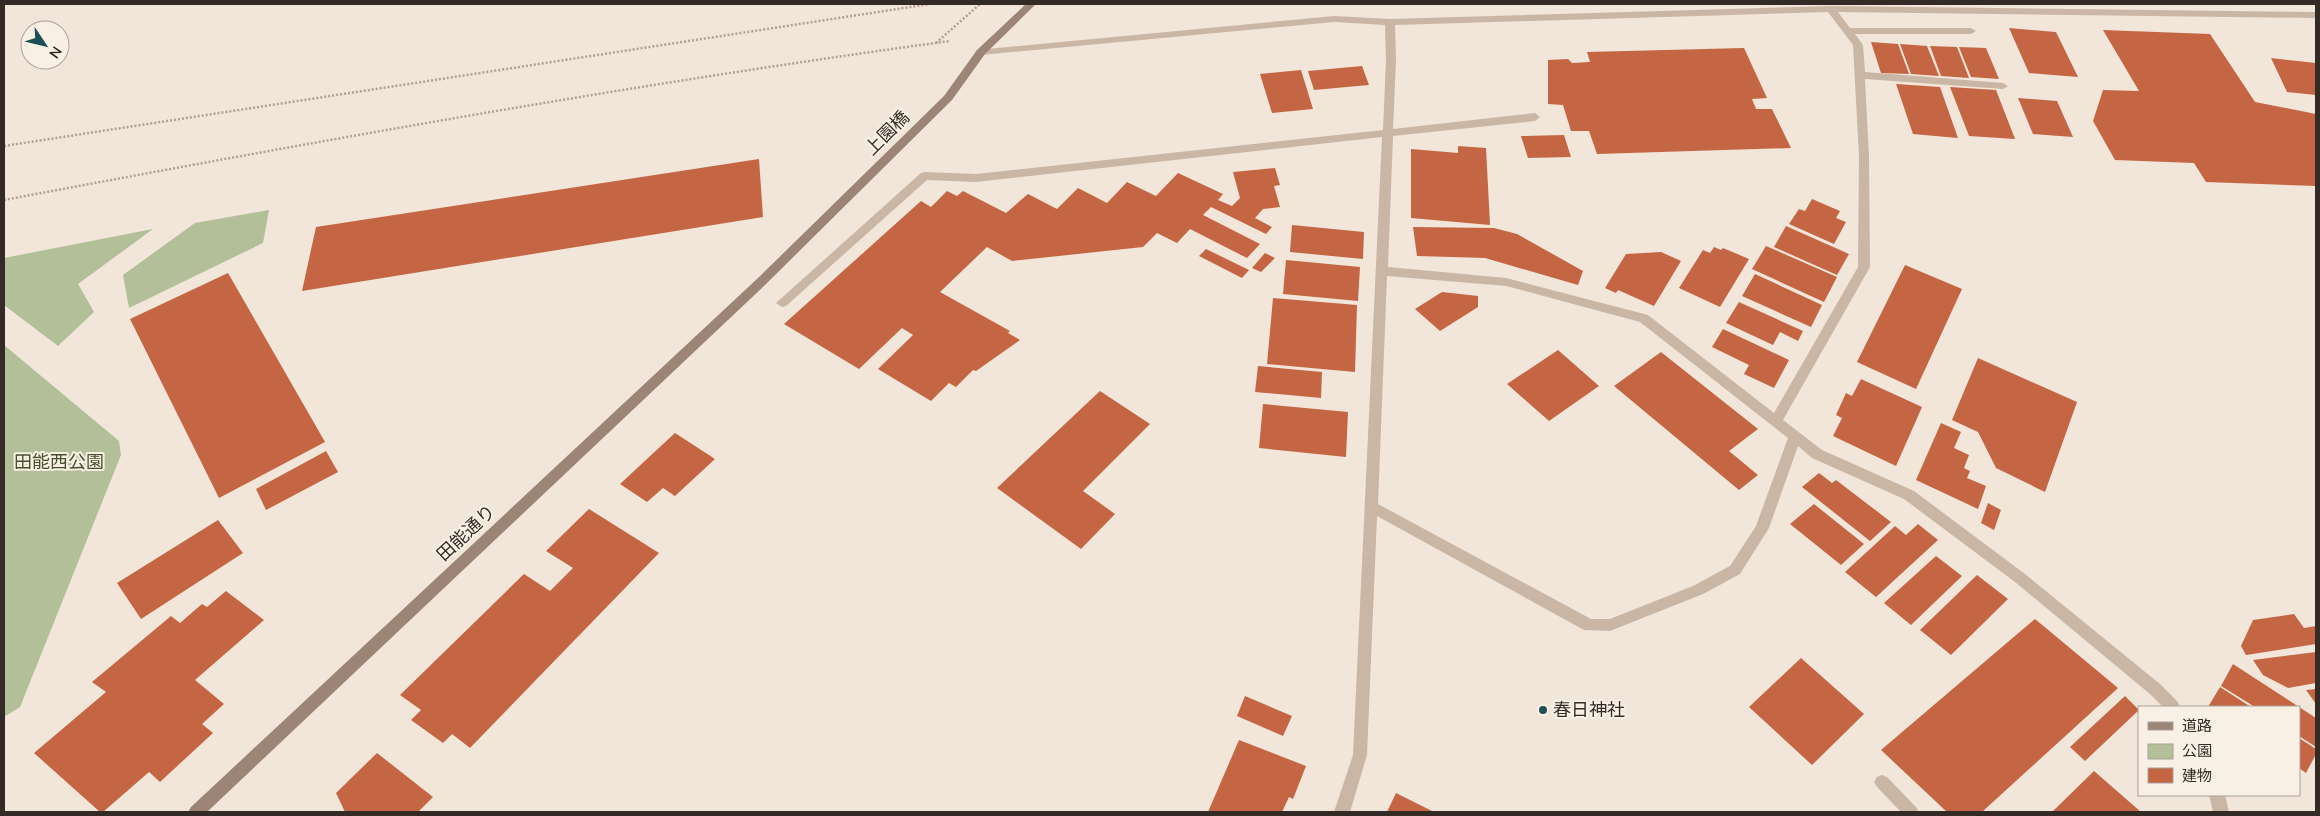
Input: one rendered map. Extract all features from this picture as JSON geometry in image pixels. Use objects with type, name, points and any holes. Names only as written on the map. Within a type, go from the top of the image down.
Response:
[{"type":"street","name":"上園橋","points":[[762,281],[948,98],[981,52],[1030,4]]},
{"type":"street","points":[[981,52],[1334,19],[1390,22],[1832,10],[2180,12],[2316,15]]},
{"type":"street","points":[[1775,422],[1864,267],[1864,156],[1858,45],[1832,10]]},
{"type":"street","points":[[1342,812],[1360,755],[1391,60],[1390,22]]},
{"type":"street","points":[[1849,31],[1971,31]]},
{"type":"street","points":[[1860,75],[2003,86]]},
{"type":"street","points":[[782,303],[925,176],[976,178],[1535,117]]},
{"type":"street","points":[[1382,271],[1506,282],[1644,318],[1817,454],[1909,495],[2020,578],[2155,689],[2172,706]]},
{"type":"street","name":"田能通り","points":[[196,812],[762,281]]},
{"type":"street","points":[[1372,507],[1589,626],[1610,625],[1698,590],[1735,570],[1762,528],[1795,437]]},
{"type":"street","points":[[1882,782],[1911,812]]},
{"type":"street","points":[[2217,796],[2221,812]]},
{"type":"path","points":[[4,146],[930,4]]},
{"type":"path","points":[[935,44],[980,4]]},
{"type":"path","points":[[4,200],[189,165],[723,74],[953,41]]},
{"type":"green space","points":[[269,210],[263,243],[129,308],[123,275],[195,223]]},
{"type":"green space","points":[[153,229],[78,284],[94,312],[58,346],[4,305],[4,258]]},
{"type":"green space","name":"田能西公園","points":[[4,345],[119,441],[121,455],[20,707],[4,717]]},
{"type":"building","points":[[2009,28],[2056,32],[2078,77],[2029,73]]},
{"type":"building","points":[[2103,30],[2210,34],[2255,102],[2316,114],[2316,186],[2206,182],[2194,163],[2115,160],[2093,121],[2103,90],[2139,91]]},
{"type":"building","points":[[1871,42],[1898,44],[1909,74],[1881,73]]},
{"type":"building","points":[[1900,44],[1927,46],[1939,76],[1911,74]]},
{"type":"building","points":[[1930,46],[1957,47],[1969,78],[1941,76]]},
{"type":"building","points":[[1959,47],[1986,48],[1999,79],[1971,77]]},
{"type":"building","points":[[1744,48],[1767,98],[1752,99],[1756,109],[1772,109],[1791,148],[1597,154],[1589,131],[1571,131],[1563,105],[1548,104],[1548,60],[1568,59],[1572,63],[1590,62],[1587,52]]},
{"type":"building","points":[[2271,58],[2316,63],[2316,95],[2287,92]]},
{"type":"building","points":[[1362,66],[1369,85],[1314,90],[1308,71]]},
{"type":"building","points":[[1301,70],[1313,109],[1272,113],[1260,74]]},
{"type":"building","points":[[1896,84],[1940,87],[1958,138],[1913,134]]},
{"type":"building","points":[[1950,87],[1996,90],[2015,139],[1969,136]]},
{"type":"building","points":[[2018,98],[2057,101],[2073,137],[2033,134]]},
{"type":"building","points":[[1564,135],[1571,157],[1528,158],[1521,136]]},
{"type":"building","points":[[1458,146],[1486,148],[1490,225],[1411,218],[1411,149],[1458,153]]},
{"type":"building","points":[[759,159],[763,217],[302,291],[316,227]]},
{"type":"building","points":[[1275,168],[1280,185],[1274,186],[1280,207],[1263,209],[1255,218],[1272,227],[1266,234],[1211,207],[1203,215],[1260,244],[1247,258],[1190,229],[1177,243],[1157,233],[1143,247],[1012,261],[987,247],[940,292],[1010,331],[1008,333],[1020,340],[976,371],[973,370],[956,387],[949,383],[931,401],[878,369],[913,335],[902,328],[859,369],[784,324],[921,201],[931,207],[947,191],[957,196],[963,191],[1006,213],[1028,194],[1057,209],[1078,188],[1107,203],[1127,182],[1156,196],[1178,173],[1223,194],[1218,200],[1232,206],[1240,198],[1233,172]]},
{"type":"building","points":[[1812,199],[1840,211],[1836,218],[1846,222],[1834,244],[1789,224],[1799,209],[1805,211]]},
{"type":"building","points":[[1292,225],[1364,232],[1363,259],[1290,252]]},
{"type":"building","points":[[1786,226],[1849,254],[1837,275],[1774,247]]},
{"type":"building","points":[[1413,227],[1494,228],[1517,234],[1583,271],[1578,285],[1485,258],[1417,256]]},
{"type":"building","points":[[1766,246],[1837,277],[1824,302],[1752,269]]},
{"type":"building","points":[[1714,247],[1721,250],[1723,248],[1749,259],[1720,307],[1679,288],[1703,250],[1710,253]]},
{"type":"building","points":[[1206,249],[1249,270],[1242,278],[1199,256]]},
{"type":"building","points":[[1661,252],[1681,261],[1654,306],[1618,290],[1616,293],[1605,288],[1626,254]]},
{"type":"building","points":[[1265,253],[1275,258],[1261,272],[1252,268]]},
{"type":"building","points":[[1286,260],[1360,267],[1358,301],[1283,294]]},
{"type":"building","points":[[1905,265],[1962,289],[1916,389],[1857,362]]},
{"type":"building","points":[[228,273],[325,442],[219,498],[130,319]]},
{"type":"building","points":[[1755,274],[1822,305],[1811,327],[1742,296]]},
{"type":"building","points":[[1442,292],[1478,296],[1478,307],[1440,331],[1415,309]]},
{"type":"building","points":[[1273,298],[1357,305],[1355,372],[1267,364]]},
{"type":"building","points":[[1739,302],[1803,331],[1798,341],[1780,332],[1773,345],[1726,323]]},
{"type":"building","points":[[1723,329],[1789,360],[1774,388],[1744,374],[1749,365],[1712,347]]},
{"type":"building","points":[[1558,350],[1599,386],[1549,421],[1507,384]]},
{"type":"building","points":[[1661,352],[1758,429],[1729,451],[1758,475],[1739,490],[1614,386]]},
{"type":"building","points":[[1978,358],[2077,402],[2045,492],[1996,468],[1978,432],[1952,420]]},
{"type":"building","points":[[1258,366],[1322,372],[1321,398],[1255,392]]},
{"type":"building","points":[[1861,379],[1922,407],[1896,466],[1833,436],[1842,418],[1836,415],[1846,393],[1852,396]]},
{"type":"building","points":[[1100,391],[1150,424],[1083,491],[1115,514],[1081,549],[997,488]]},
{"type":"building","points":[[1263,404],[1348,412],[1346,457],[1259,448]]},
{"type":"building","points":[[1941,423],[1961,432],[1954,448],[1969,455],[1964,468],[1970,471],[1967,478],[1986,486],[1978,509],[1916,480]]},
{"type":"building","points":[[675,433],[715,459],[675,496],[663,488],[647,502],[620,484]]},
{"type":"building","points":[[326,451],[338,472],[266,510],[256,489]]},
{"type":"building","points":[[1819,473],[1832,483],[1836,480],[1891,522],[1870,541],[1802,487]]},
{"type":"building","points":[[1988,503],[2001,510],[1994,530],[1981,523]]},
{"type":"building","points":[[1814,504],[1864,544],[1841,565],[1790,524]]},
{"type":"building","points":[[589,509],[659,553],[470,748],[452,734],[443,743],[411,720],[421,710],[400,695],[524,574],[550,591],[573,568],[546,551]]},
{"type":"building","points":[[218,520],[243,553],[141,619],[117,583]]},
{"type":"building","points":[[1918,524],[1938,540],[1876,597],[1845,572],[1895,526],[1906,535]]},
{"type":"building","points":[[1936,556],[1962,576],[1911,625],[1884,603]]},
{"type":"building","points":[[1977,575],[2008,599],[1951,655],[1920,630]]},
{"type":"building","points":[[226,591],[264,620],[195,680],[224,704],[202,724],[213,733],[160,782],[149,772],[103,812],[100,812],[34,753],[106,692],[92,682],[171,616],[180,623],[202,604],[207,607]]},
{"type":"building","points":[[2294,614],[2304,628],[2316,626],[2316,644],[2246,655],[2241,646],[2253,620]]},
{"type":"building","points":[[2035,619],[2118,688],[1982,812],[1947,812],[1881,750]]},
{"type":"building","points":[[2316,652],[2316,683],[2288,688],[2263,675],[2253,660]]},
{"type":"building","points":[[1801,658],[1864,714],[1812,765],[1749,707]]},
{"type":"building","points":[[2233,664],[2298,706],[2253,706],[2221,686]]},
{"type":"building","points":[[2220,687],[2249,706],[2209,706]]},
{"type":"building","points":[[2316,689],[2316,704],[2306,690]]},
{"type":"building","points":[[1245,696],[1292,716],[1283,736],[1237,716]]},
{"type":"building","points":[[2125,696],[2138,709],[2085,761],[2070,747]]},
{"type":"building","points":[[2300,708],[2316,718],[2316,747],[2300,737]]},
{"type":"building","points":[[2300,739],[2316,749],[2316,754],[2306,773],[2300,769]]},
{"type":"building","points":[[1239,740],[1306,766],[1293,799],[1289,797],[1282,812],[1208,812]]},
{"type":"building","points":[[377,753],[433,797],[418,812],[345,812],[336,793]]},
{"type":"building","points":[[2094,771],[2141,812],[2052,812]]},
{"type":"building","points":[[1396,793],[1434,812],[1387,812]]},
{"type":"place","name":"春日神社","points":[[1543,710]]}]
